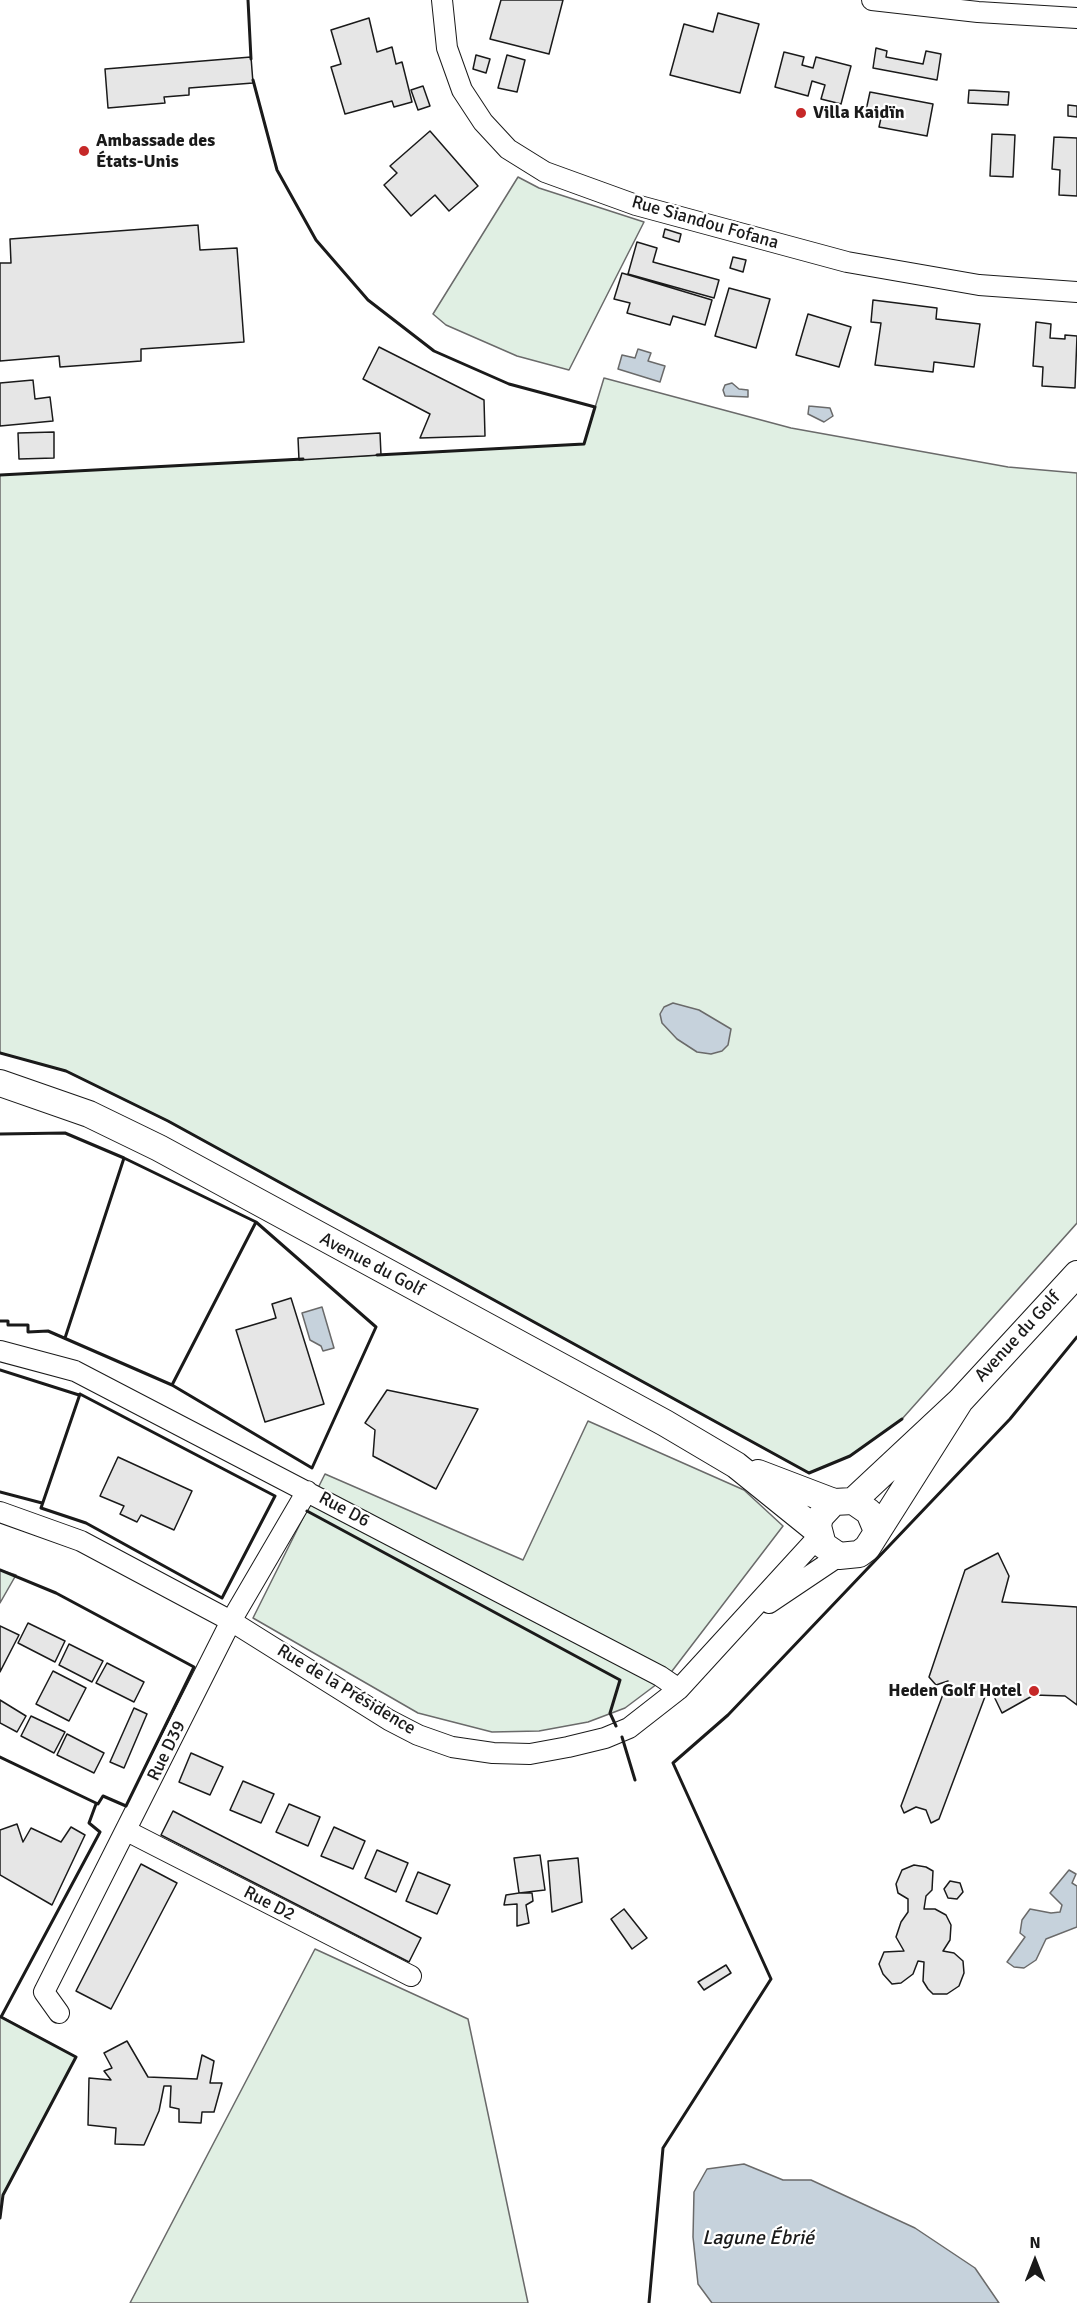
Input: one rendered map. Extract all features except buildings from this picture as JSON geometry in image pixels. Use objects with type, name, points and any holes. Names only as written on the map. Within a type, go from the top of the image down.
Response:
[{"type":"main road","name":"Avenue du Golf","points":[[0,1083],[89,1114],[159,1149],[665,1423],[736,1465],[819,1534]]},
{"type":"main road","name":"Avenue du Golf","points":[[960,1401],[867,1548],[859,1554],[839,1556],[823,1545],[819,1534],[820,1517],[843,1502],[960,1401],[1077,1274]]},
{"type":"main road","name":"Avenue du Golf","points":[[736,1465],[869,1512],[877,1531]]},
{"type":"street","name":"Rue Siandou Fofana","points":[[442,0],[447,48],[462,90],[483,122],[508,149],[545,172],[636,205],[847,262],[979,285],[1077,292]]},
{"type":"street","points":[[872,0],[978,12],[1077,18]]},
{"type":"street","name":"Rue D6","points":[[0,1351],[75,1371],[660,1676],[679,1689]]},
{"type":"street","name":"Rue D39","points":[[59,2013],[44,1992],[231,1621],[308,1491]]},
{"type":"street","name":"Rue de la Présidence","points":[[0,1512],[81,1541],[231,1621],[388,1720],[452,1747],[493,1753],[530,1754],[604,1738],[629,1728],[679,1689],[746,1618],[819,1534]]},
{"type":"street","name":"Rue de la Présidence","points":[[746,1618],[839,1556]]},
{"type":"street","name":"Rue D2","points":[[127,1831],[411,1976]]},
{"type":"green space","points":[[518,177],[539,188],[644,222],[569,370],[517,356],[446,325],[433,314]]},
{"type":"green space","points":[[604,378],[791,428],[1008,467],[1077,473],[1077,1223],[902,1419],[850,1456],[809,1473],[168,1121],[66,1071],[0,1053],[0,475],[584,444]]},
{"type":"green space","points":[[588,1421],[744,1490],[783,1526],[669,1675],[625,1708],[588,1722],[539,1731],[492,1732],[418,1713],[253,1618],[325,1474],[523,1560]]},
{"type":"green space","points":[[0,1570],[16,1575],[0,1603]]},
{"type":"green space","points":[[315,1949],[468,2019],[528,2303],[130,2303]]},
{"type":"green space","points":[[0,2016],[76,2057],[3,2195],[0,2218]]},
{"type":"water","points":[[638,349],[651,353],[648,361],[665,366],[660,382],[618,369],[622,355],[635,358]]},
{"type":"water","points":[[732,383],[739,389],[748,390],[748,397],[725,396],[723,390],[725,385]]},
{"type":"water","points":[[809,406],[830,408],[833,416],[824,422],[808,414]]},
{"type":"water","points":[[673,1003],[699,1010],[731,1029],[728,1045],[722,1051],[711,1054],[697,1052],[677,1039],[662,1023],[660,1014],[664,1007]]},
{"type":"water","points":[[322,1307],[334,1348],[323,1351],[321,1346],[310,1340],[302,1313]]},
{"type":"water","points":[[1069,1870],[1076,1874],[1072,1883],[1077,1886],[1077,1927],[1046,1939],[1036,1960],[1024,1968],[1014,1967],[1007,1962],[1025,1937],[1020,1933],[1022,1920],[1030,1909],[1051,1913],[1060,1912],[1062,1905],[1050,1893]]},
{"type":"water","name":"Lagune Ébrié","points":[[744,2164],[783,2180],[811,2180],[915,2228],[975,2268],[999,2303],[712,2303],[698,2284],[693,2237],[694,2192],[707,2169]]},
{"type":"wall","points":[[248,0],[251,59]]},
{"type":"wall","points":[[253,80],[277,170],[316,240],[368,300],[434,351],[509,384],[595,407],[584,444],[377,455]]},
{"type":"wall","points":[[0,475],[303,459]]},
{"type":"wall","points":[[0,1053],[66,1071],[168,1121],[809,1473],[850,1456],[902,1419]]},
{"type":"wall","points":[[0,1134],[65,1133],[124,1158],[256,1222],[172,1385],[48,1331],[28,1332],[28,1325],[8,1325],[8,1321],[0,1321]]},
{"type":"wall","points":[[65,1338],[124,1158]]},
{"type":"wall","points":[[172,1385],[312,1468],[376,1327],[256,1222]]},
{"type":"wall","points":[[649,2303],[663,2148],[771,1979],[673,1763],[728,1715],[1010,1419],[1077,1337]]},
{"type":"wall","points":[[0,1370],[79,1395]]},
{"type":"wall","points":[[80,1394],[275,1496],[222,1598],[86,1523],[41,1508],[80,1394]]},
{"type":"wall","points":[[0,1492],[42,1503]]},
{"type":"wall","points":[[307,1511],[620,1680],[610,1713],[616,1726]]},
{"type":"wall","points":[[0,1570],[56,1593],[194,1667],[126,1806],[103,1796],[98,1804],[0,1757]]},
{"type":"wall","points":[[622,1737],[635,1780]]},
{"type":"wall","points":[[1,2017],[100,1832],[89,1823],[96,1804]]},
{"type":"wall","points":[[0,2218],[3,2195],[76,2057],[1,2017]]},
{"type":"place","name":"Villa Kaidïn","points":[[801,113]]},
{"type":"place","name":"Ambassade des États-Unis","points":[[84,151]]},
{"type":"place","name":"Heden Golf Hotel","points":[[1034,1691]]}]
